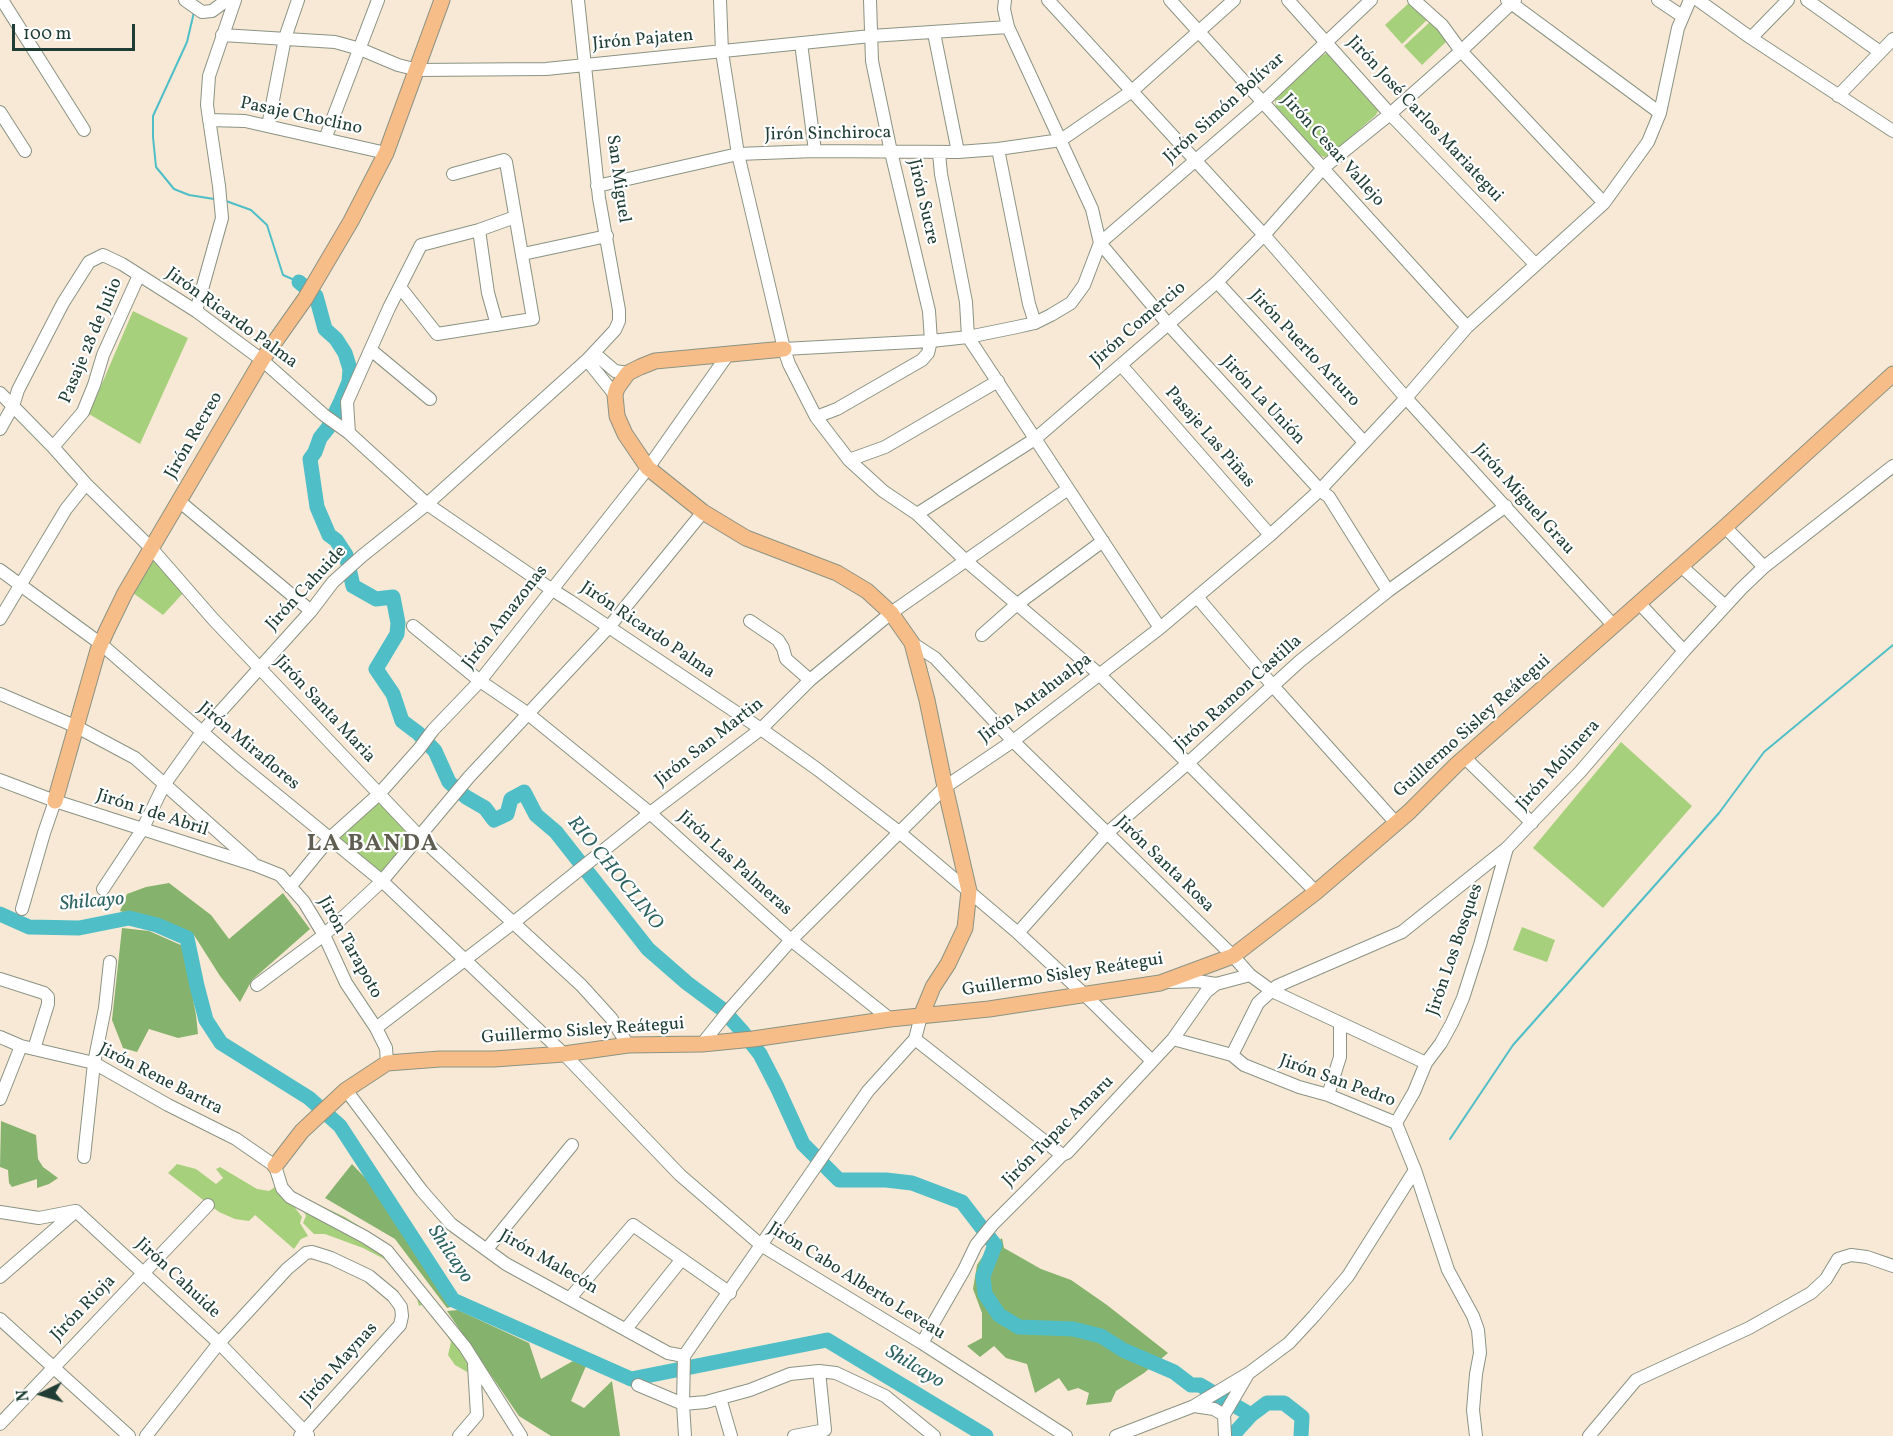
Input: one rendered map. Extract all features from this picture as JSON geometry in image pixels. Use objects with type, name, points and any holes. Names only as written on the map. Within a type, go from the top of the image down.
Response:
[{"type":"main road","name":"Jirón Recreo","points":[[55,801],[98,650],[125,593],[262,360],[304,299],[351,221],[386,153],[442,0]]},
{"type":"main road","points":[[784,349],[655,361],[628,374],[617,388],[615,395],[617,416],[625,434],[648,468],[703,512],[746,538],[837,573],[867,591],[891,614],[912,643],[927,700],[969,891],[966,928],[948,964],[933,987],[921,1016]]},
{"type":"main road","name":"Guillermo Sisley Reátegui","points":[[275,1166],[302,1131],[334,1101],[346,1090],[387,1063],[564,1054],[628,1045],[702,1044],[890,1019],[989,1010],[1160,982],[1233,956],[1316,892],[1396,823],[1456,765],[1892,376]]},
{"type":"street","points":[[185,0],[202,12],[212,11],[227,0]]},
{"type":"street","points":[[196,311],[222,218],[207,105],[209,76],[235,0]]},
{"type":"street","points":[[268,126],[285,38],[298,0]]},
{"type":"street","points":[[325,139],[378,0]]},
{"type":"street","name":"San Miguel","points":[[578,0],[597,186],[619,310],[619,321],[615,330],[591,357]]},
{"type":"street","points":[[720,0],[722,52],[738,154],[784,349],[789,364],[816,417],[849,460],[883,491],[917,514],[1016,605],[1099,674],[1316,892]]},
{"type":"street","name":"Jirón Sucre","points":[[870,0],[872,61],[929,311],[931,341]]},
{"type":"street","points":[[784,349],[931,341],[968,337],[1035,323],[1071,303],[1084,285],[1100,243],[1092,209],[1008,27],[1004,9],[1005,0]]},
{"type":"street","name":"Jirón Miguel Grau","points":[[1048,0],[1264,235],[1406,398],[1614,626]]},
{"type":"street","name":"Jirón Cesar Vallejo","points":[[1170,0],[1467,327]]},
{"type":"street","points":[[1061,140],[1132,92],[1234,0]]},
{"type":"street","name":"Jirón José Carlos Mariategui","points":[[1288,0],[1390,114],[1535,264]]},
{"type":"street","name":"Jirón Simón Bolívar","points":[[1100,243],[1263,102],[1371,0]]},
{"type":"street","points":[[1414,0],[1442,25],[1461,51],[1604,203]]},
{"type":"street","points":[[1658,0],[1682,16]]},
{"type":"street","name":"Jirón Antahualpa","points":[[702,1044],[791,940],[945,787],[1013,741],[1160,628],[1270,535],[1320,490],[1406,398],[1467,327],[1604,203],[1648,141],[1660,113],[1682,16],[1690,0]]},
{"type":"street","points":[[1698,0],[1838,96],[1891,126]]},
{"type":"street","points":[[1751,38],[1788,0]]},
{"type":"street","points":[[1807,0],[1880,52]]},
{"type":"street","points":[[2,1],[84,130]]},
{"type":"street","points":[[1511,1],[1660,113]]},
{"type":"street","name":"Jirón Comercio","points":[[917,514],[1035,439],[1121,365],[1217,282],[1264,235],[1323,168],[1390,114],[1461,51],[1511,1]]},
{"type":"street","name":"Jirón Pajaten","points":[[222,35],[335,42],[418,70],[546,69],[871,36],[1008,27]]},
{"type":"street","points":[[934,33],[958,152]]},
{"type":"street","points":[[1838,96],[1893,39]]},
{"type":"street","points":[[801,43],[815,151]]},
{"type":"street","points":[[0,112],[25,151]]},
{"type":"street","name":"Pasaje Choclino","points":[[209,120],[245,121],[386,153]]},
{"type":"street","name":"Jirón Sinchiroca","points":[[597,186],[738,154],[815,151],[939,153],[998,149],[1061,140]]},
{"type":"street","points":[[998,149],[1029,304],[1035,323]]},
{"type":"street","points":[[939,153],[966,302],[968,337],[1160,628]]},
{"type":"street","points":[[400,287],[437,334],[534,319],[504,160],[453,174]]},
{"type":"street","points":[[344,429],[346,404],[421,245],[515,218]]},
{"type":"street","points":[[479,230],[488,293],[497,325]]},
{"type":"street","points":[[522,254],[607,236]]},
{"type":"street","name":"Jirón La Unión","points":[[1100,243],[1168,324],[1320,490],[1329,497],[1388,591]]},
{"type":"street","name":"Jirón Ricardo Palma","points":[[13,406],[18,390],[63,303],[90,261],[103,255],[139,275],[196,311],[262,360],[324,415],[344,429],[427,504],[761,729],[899,832],[1017,933],[1152,1061]]},
{"type":"street","name":"Pasaje 28 de Julio","points":[[53,447],[83,412],[103,355],[139,275]]},
{"type":"street","name":"Jirón Puerto Arturo","points":[[1217,282],[1364,442]]},
{"type":"street","points":[[816,417],[837,409],[922,360],[928,352],[931,341]]},
{"type":"street","points":[[371,350],[430,399]]},
{"type":"street","name":"Jirón Amazonas","points":[[290,887],[330,838],[379,794],[433,730],[480,681],[550,589],[648,468],[729,353]]},
{"type":"street","points":[[591,357],[628,374]]},
{"type":"street","points":[[591,357],[615,395]]},
{"type":"street","name":"Jirón Cahuide","points":[[103,888],[142,830],[164,785],[202,732],[311,610],[333,582],[427,504],[591,357]]},
{"type":"street","name":"Pasaje Las Piñas","points":[[1121,365],[1270,535]]},
{"type":"street","points":[[849,460],[885,447],[998,381]]},
{"type":"street","name":"Jirón Santa Maria","points":[[0,393],[86,484],[152,549],[213,619],[420,837],[581,985],[611,1018],[628,1045]]},
{"type":"street","points":[[0,429],[13,406]]},
{"type":"street","name":"Jirón Molinera","points":[[1232,1055],[1258,1003],[1277,986],[1402,932],[1507,848],[1587,764],[1725,606],[1764,567],[1893,466]]},
{"type":"street","points":[[0,620],[66,509],[86,484]]},
{"type":"street","name":"Jirón San Martin","points":[[376,1028],[761,729],[810,680],[891,614],[1068,489]]},
{"type":"street","points":[[179,501],[311,610]]},
{"type":"street","name":"Jirón Ramon Castilla","points":[[1017,933],[1106,834],[1188,764],[1300,661],[1388,591],[1506,506]]},
{"type":"street","points":[[257,985],[324,935],[382,881],[526,713],[609,627],[703,512]]},
{"type":"street","points":[[1725,527],[1764,567]]},
{"type":"street","points":[[982,635],[1016,605],[1103,541]]},
{"type":"street","points":[[1681,566],[1725,606]]},
{"type":"street","name":"Jirón Miraflores","points":[[0,570],[101,644],[239,764],[382,881],[465,960]]},
{"type":"street","points":[[1197,597],[1396,823]]},
{"type":"street","points":[[1639,603],[1684,651]]},
{"type":"street","points":[[750,621],[778,640],[786,659],[810,680]]},
{"type":"street","name":"Jirón Las Palmeras","points":[[413,626],[650,813],[791,940],[890,1019]]},
{"type":"street","name":"Jirón Santa Rosa","points":[[912,643],[935,658],[1013,741],[1250,975],[1272,991],[1426,1064]]},
{"type":"street","points":[[0,694],[77,727],[135,758],[255,865]]},
{"type":"street","points":[[1465,758],[1532,824]]},
{"type":"street","name":"Jirón 1 de Abril","points":[[0,780],[55,801],[255,865],[280,875],[290,887]]},
{"type":"street","name":"Jirón Recreo","points":[[22,909],[55,801]]},
{"type":"street","name":"Jirón Los Bosques","points":[[1396,1123],[1426,1064],[1452,1023],[1480,945],[1507,848]]},
{"type":"street","name":"Jirón Tarapoto","points":[[290,887],[304,902],[324,935],[346,983],[376,1028],[386,1048],[387,1063]]},
{"type":"street","name":"Jirón Cabo Alberto Leveau","points":[[465,960],[564,1054],[680,1175],[761,1245],[922,1343],[1066,1436]]},
{"type":"street","points":[[84,1157],[94,1064],[105,1008],[110,962]]},
{"type":"street","points":[[1160,982],[1197,981],[1216,984],[1250,975]]},
{"type":"street","points":[[0,979],[44,993],[48,997],[48,1004],[34,1049]]},
{"type":"street","name":"Jirón Tupac Amaru","points":[[922,1343],[976,1245],[993,1224],[1062,1155],[1067,1153],[1173,1039],[1206,992],[1216,984]]},
{"type":"street","points":[[685,1436],[684,1356],[730,1293],[868,1091],[915,1039],[921,1016]]},
{"type":"street","points":[[1328,1095],[1340,1057],[1340,1023]]},
{"type":"street","name":"Jirón Rene Bartra","points":[[0,1037],[21,1046],[94,1064],[236,1139],[275,1166]]},
{"type":"street","points":[[915,1039],[1062,1155]]},
{"type":"street","name":"Jirón San Pedro","points":[[1173,1039],[1232,1055],[1244,1065],[1299,1087],[1328,1095],[1396,1123],[1415,1170],[1448,1270],[1478,1330],[1480,1353],[1473,1410],[1476,1436]]},
{"type":"street","points":[[0,1099],[21,1046]]},
{"type":"street","name":"Jirón Malecón","points":[[346,1090],[422,1191],[451,1224],[506,1264],[668,1353],[684,1356]]},
{"type":"street","points":[[487,1249],[572,1144]]},
{"type":"street","points":[[275,1166],[282,1188],[290,1197],[387,1251],[465,1347],[521,1436]]},
{"type":"street","points":[[1116,1436],[1194,1406],[1249,1373],[1289,1343],[1348,1276],[1415,1170]]},
{"type":"street","name":"Jirón Rioja","points":[[0,1424],[208,1205]]},
{"type":"street","points":[[0,1212],[39,1218],[76,1211]]},
{"type":"street","points":[[0,1277],[76,1211]]},
{"type":"street","name":"Jirón Cahuide","points":[[76,1211],[219,1343],[304,1434]]},
{"type":"street","points":[[570,1298],[633,1225],[730,1293]]},
{"type":"street","name":"Jirón Maynas","points":[[219,1343],[287,1269],[306,1253],[312,1252],[331,1258],[369,1276],[393,1296],[401,1307],[400,1325],[304,1434]]},
{"type":"street","points":[[1589,1436],[1636,1380],[1749,1328],[1811,1293],[1826,1279],[1838,1259],[1851,1255],[1867,1257],[1893,1266]]},
{"type":"street","points":[[626,1329],[682,1259]]},
{"type":"street","points":[[0,1319],[129,1436]]},
{"type":"street","points":[[146,1436],[219,1343]]},
{"type":"street","points":[[459,1436],[477,1415],[474,1361]]},
{"type":"street","points":[[794,1436],[825,1430],[819,1371]]},
{"type":"street","points":[[638,1384],[683,1400],[706,1402],[750,1390],[790,1374],[819,1371],[836,1373],[885,1396],[925,1434]]},
{"type":"street","points":[[1225,1436],[1224,1415],[1249,1373]]},
{"type":"street","points":[[720,1398],[731,1436]]},
{"type":"street","points":[[1194,1406],[1214,1409],[1224,1415]]},
{"type":"green space","points":[[1411,1],[1428,19],[1402,44],[1385,25]]},
{"type":"green space","points":[[1431,21],[1448,40],[1422,65],[1404,46]]},
{"type":"green space","points":[[1327,53],[1377,106],[1378,111],[1329,156],[1324,157],[1319,155],[1276,107],[1275,102],[1276,96]]},
{"type":"green space","points":[[133,311],[188,338],[140,444],[89,414]]},
{"type":"green space","points":[[150,552],[185,591],[163,615],[129,590]]},
{"type":"green space","points":[[1621,742],[1692,806],[1603,908],[1533,848]]},
{"type":"green space","points":[[378,798],[416,840],[381,876],[338,840]]},
{"type":"green space","points":[[169,883],[211,915],[229,939],[283,893],[310,929],[252,980],[240,1002],[194,935],[120,911],[127,894],[146,887]]},
{"type":"green space","points":[[1522,927],[1555,940],[1547,962],[1513,950]]},
{"type":"green space","points":[[122,928],[149,931],[183,946],[198,1034],[178,1038],[149,1029],[137,1052],[123,1048],[112,1020]]},
{"type":"green space","points":[[1,1121],[36,1135],[38,1159],[43,1167],[58,1178],[37,1188],[37,1179],[12,1187],[9,1183],[8,1170],[0,1167]]},
{"type":"green space","points":[[177,1164],[196,1169],[216,1184],[223,1178],[216,1169],[220,1167],[257,1189],[269,1191],[278,1185],[302,1217],[300,1223],[308,1236],[301,1239],[294,1249],[255,1215],[249,1221],[235,1219],[219,1212],[168,1173]]},
{"type":"green space","points":[[352,1164],[371,1184],[425,1267],[454,1306],[447,1308],[395,1239],[325,1198]]},
{"type":"green space","points":[[296,1194],[345,1217],[392,1247],[418,1279],[522,1436],[514,1436],[491,1394],[469,1373],[455,1365],[448,1355],[451,1342],[427,1303],[419,1306],[416,1295],[390,1262],[363,1248],[325,1234],[314,1234],[303,1223],[306,1216]]},
{"type":"green space","points":[[1002,1238],[1004,1248],[1041,1269],[1071,1280],[1168,1353],[1144,1373],[1116,1391],[1111,1402],[1086,1405],[1089,1393],[1078,1388],[1068,1391],[1059,1378],[1035,1393],[1027,1364],[1006,1358],[994,1346],[980,1357],[967,1346],[982,1338],[982,1313],[973,1289],[977,1265],[987,1250]]},
{"type":"green space","points":[[458,1310],[529,1343],[541,1379],[573,1361],[586,1366],[571,1401],[584,1408],[612,1381],[620,1436],[551,1436],[519,1416],[447,1311]]},
{"type":"waterway","points":[[194,12],[187,42],[153,116],[156,167],[174,189],[189,195],[214,199]]},
{"type":"waterway","points":[[226,201],[251,210],[267,225],[283,275],[299,282]]},
{"type":"waterway","name":"RIO CHOCLINO","points":[[299,282],[316,296],[325,329],[336,339],[345,353],[350,369],[349,382],[341,401],[310,459],[317,507],[329,535],[336,540],[346,555],[353,586],[376,599],[393,597],[398,623],[397,634],[376,669],[393,694],[402,721],[418,733],[435,751],[449,782],[466,797],[485,808],[494,820],[507,814],[511,799],[524,792],[536,815],[556,832],[648,949],[687,983],[722,1009],[741,1030],[760,1054],[803,1144],[839,1180],[886,1180],[912,1183],[962,1202],[995,1245],[983,1276],[985,1294],[999,1315],[1019,1327],[1073,1329],[1101,1336],[1123,1350],[1174,1372],[1191,1385],[1200,1385],[1251,1415]]},
{"type":"waterway","points":[[1450,1139],[1513,1045],[1719,813],[1764,752],[1893,645]]},
{"type":"waterway","name":"Shilcayo","points":[[0,914],[29,927],[79,928],[129,918],[157,925],[187,938],[206,1020],[221,1043],[309,1098],[340,1126],[453,1300],[631,1379],[827,1340],[986,1436]]},
{"type":"waterway","name":"Shilcayo","points":[[1232,1436],[1251,1415],[1267,1403],[1284,1403],[1302,1417],[1301,1436]]},
{"type":"district","name":"LA BANDA","points":[[373,846]]}]
